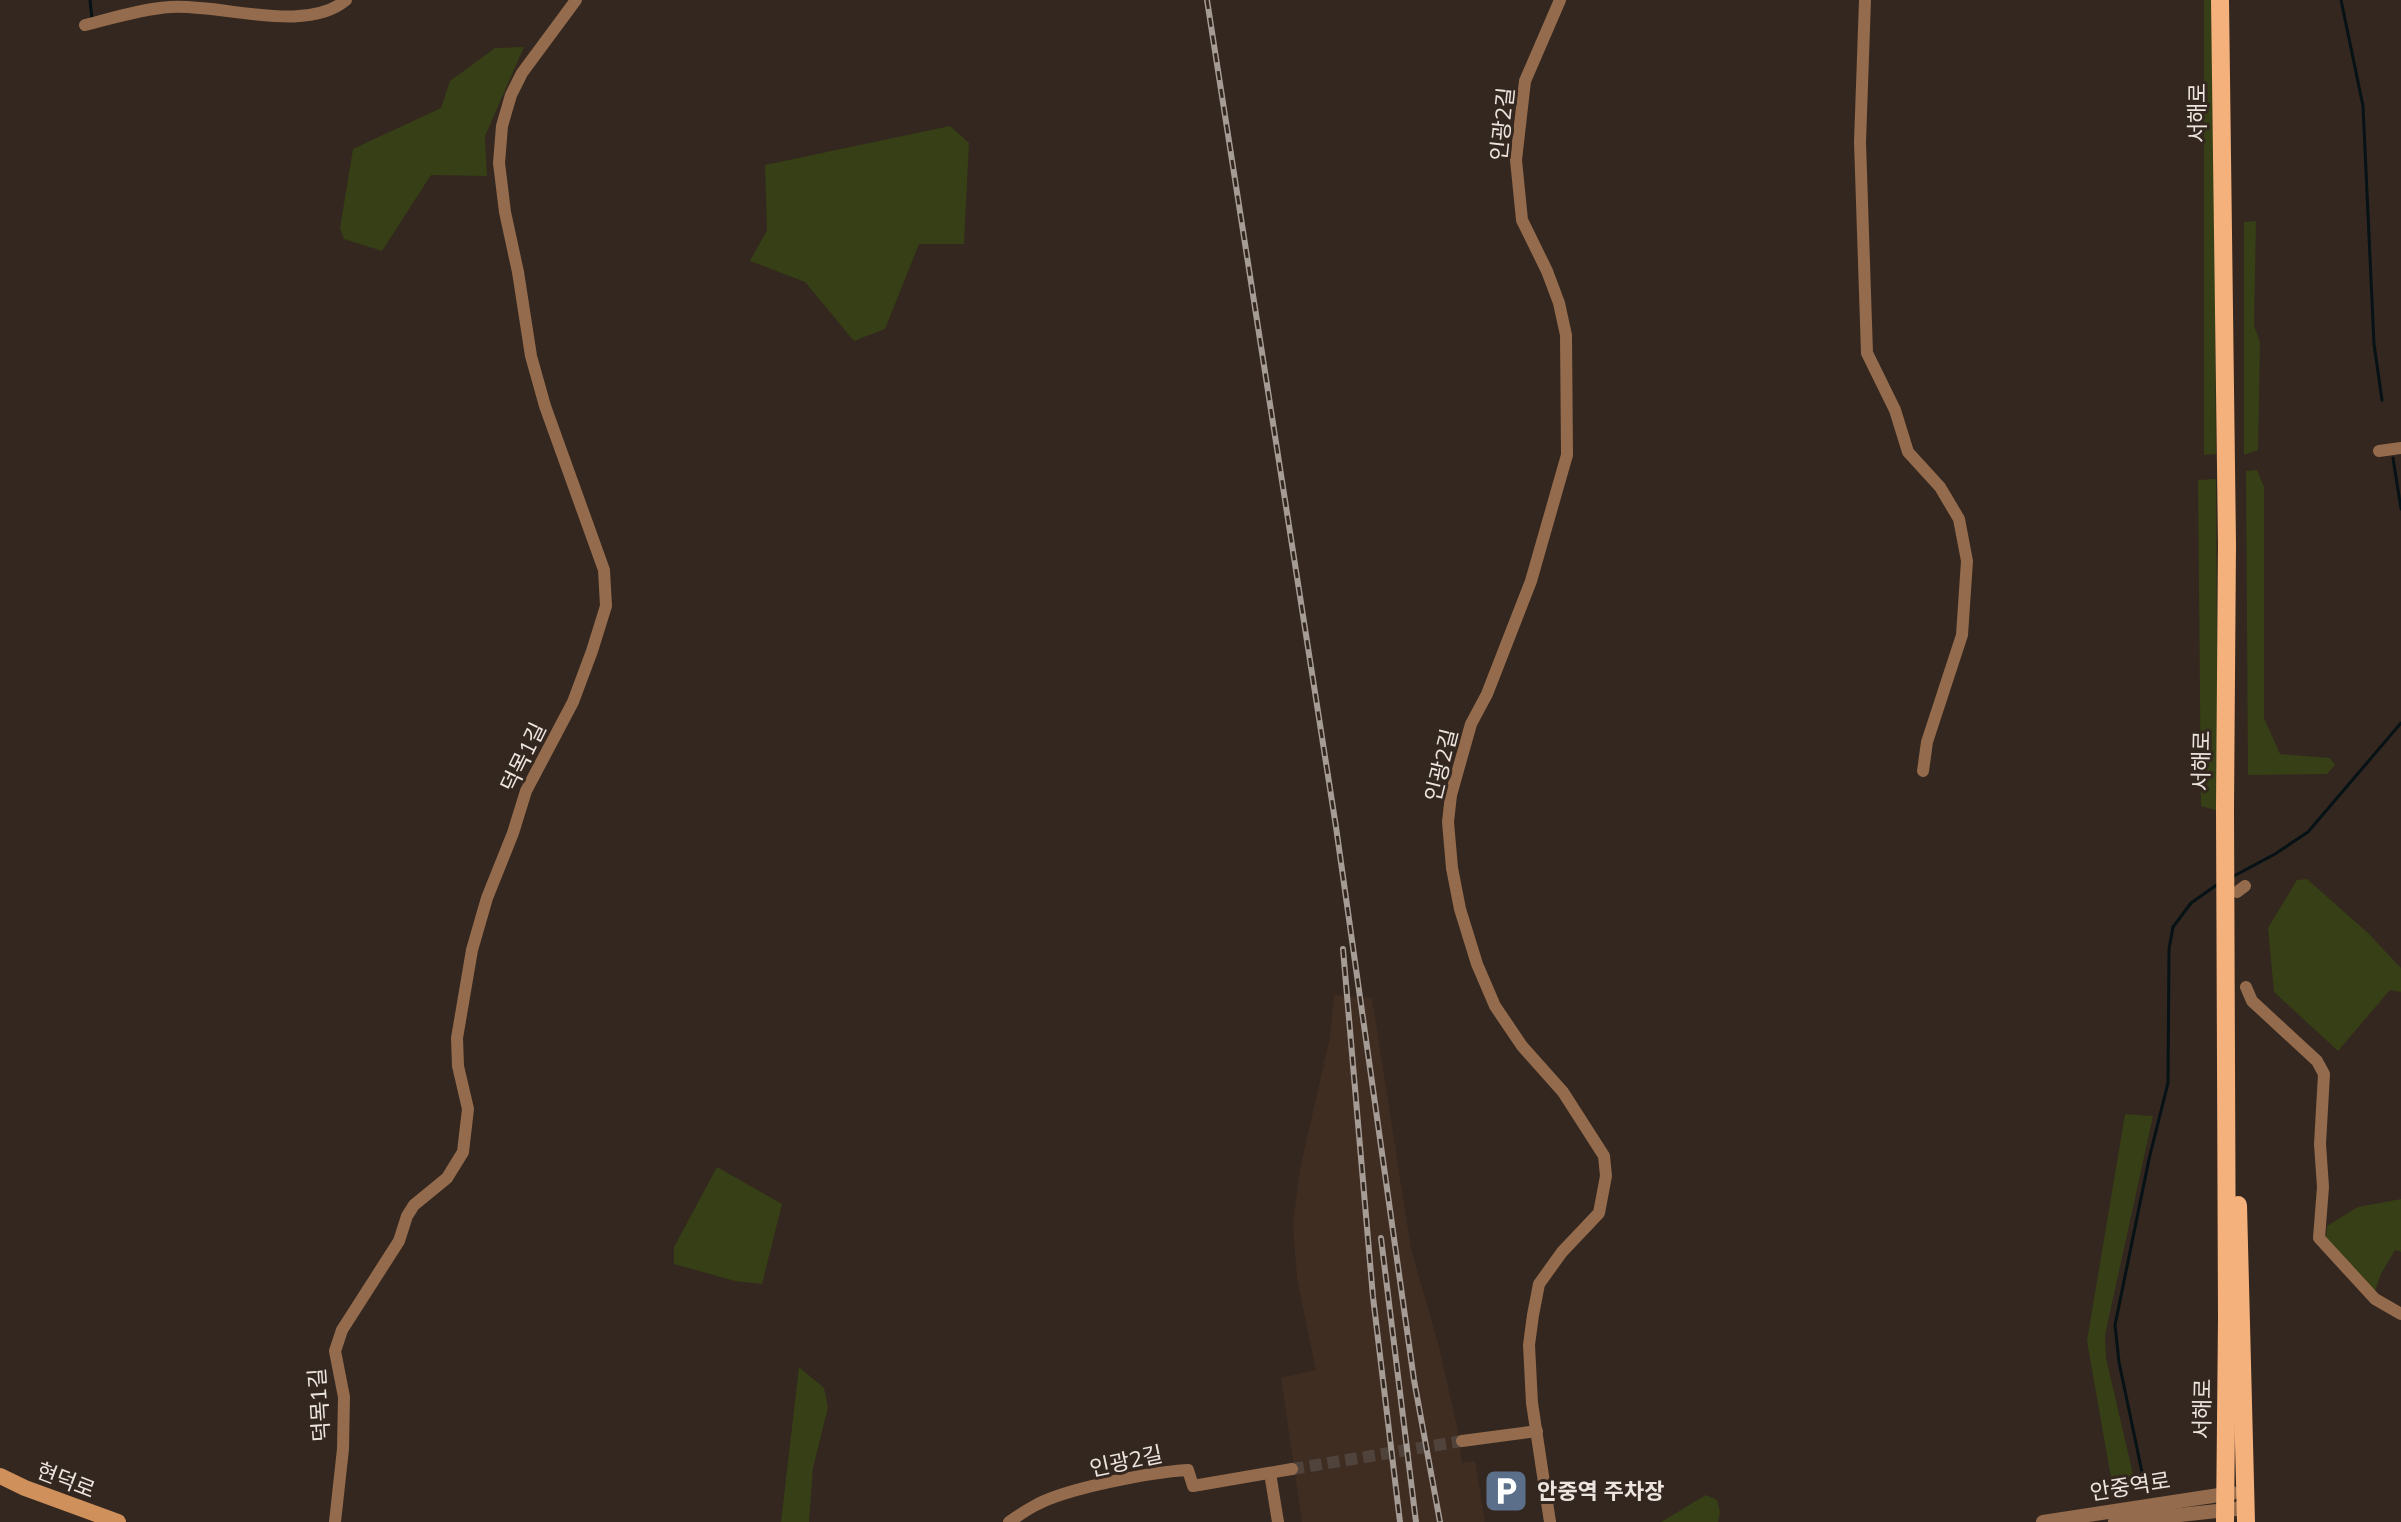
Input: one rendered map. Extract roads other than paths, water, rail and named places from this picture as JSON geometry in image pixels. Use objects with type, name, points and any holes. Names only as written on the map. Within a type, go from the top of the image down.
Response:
[{"type":"main road","name":"서해로","points":[[2220,0],[2245,1507]]},
{"type":"main road","name":"서해로","points":[[2224,1509],[2234,881],[2232,0]]},
{"type":"main road","name":"현덕로","points":[[0,1476],[118,1522]]},
{"type":"street","points":[[85,25],[169,7],[237,5],[273,15],[304,15],[320,12],[346,0]]},
{"type":"street","name":"덕목1길","points":[[335,1522],[344,1410],[335,1351],[342,1330],[399,1241],[414,1205],[447,1178],[463,1152],[468,1109],[458,1066],[457,1038],[472,950],[487,898],[526,791],[573,702],[606,606],[604,570],[550,420],[531,356],[499,163],[502,126],[511,95],[522,73],[576,0]]},
{"type":"street","name":"인광2길","points":[[1550,1522],[1532,1403],[1529,1345],[1539,1284],[1562,1252],[1599,1213],[1606,1176],[1604,1156],[1563,1092],[1522,1046],[1495,1006],[1477,964],[1460,909],[1448,822],[1451,795],[1471,724],[1487,694],[1531,581],[1567,455],[1566,335],[1547,271],[1522,220],[1516,160],[1525,81],[1560,0]]},
{"type":"street","points":[[1865,0],[1860,142],[1867,353],[1895,410],[1908,452],[1940,487],[1959,519],[1967,561],[1962,635],[1927,742],[1923,771]]},
{"type":"street","points":[[2379,451],[2401,448]]},
{"type":"street","points":[[2246,987],[2252,1001],[2317,1061],[2324,1074],[2320,1144],[2323,1187],[2319,1238],[2375,1299],[2401,1314]]},
{"type":"street","points":[[1462,1441],[1537,1431]]},
{"type":"street","name":"인광2길","points":[[1009,1522],[1056,1497],[1169,1471],[1188,1470],[1193,1486],[1292,1469]]},
{"type":"street","points":[[1270,1473],[1278,1522]]},
{"type":"street","points":[[2115,1522],[2245,1507]]},
{"type":"street","name":"안중역로","points":[[2043,1522],[2224,1509]]},
{"type":"waterway","points":[[90,0],[92,19]]},
{"type":"waterway","points":[[2341,0],[2363,106],[2374,344],[2382,400]]},
{"type":"waterway","points":[[2393,458],[2401,509]]},
{"type":"waterway","points":[[2232,877],[2308,832],[2401,723]]},
{"type":"waterway","points":[[2143,1477],[2119,1362],[2115,1325],[2168,1083],[2169,949],[2173,927],[2191,903],[2218,884]]},
{"type":"tunnel","points":[[1292,1469],[1462,1441]]},
{"type":"railway","points":[[1207,0],[1336,827],[1414,1380],[1440,1522]]},
{"type":"railway","points":[[1343,949],[1373,1297],[1400,1522]]},
{"type":"railway","points":[[1381,1238],[1416,1522]]},
{"type":"place","name":"안중역 주차장","points":[[1506,1491]]}]
